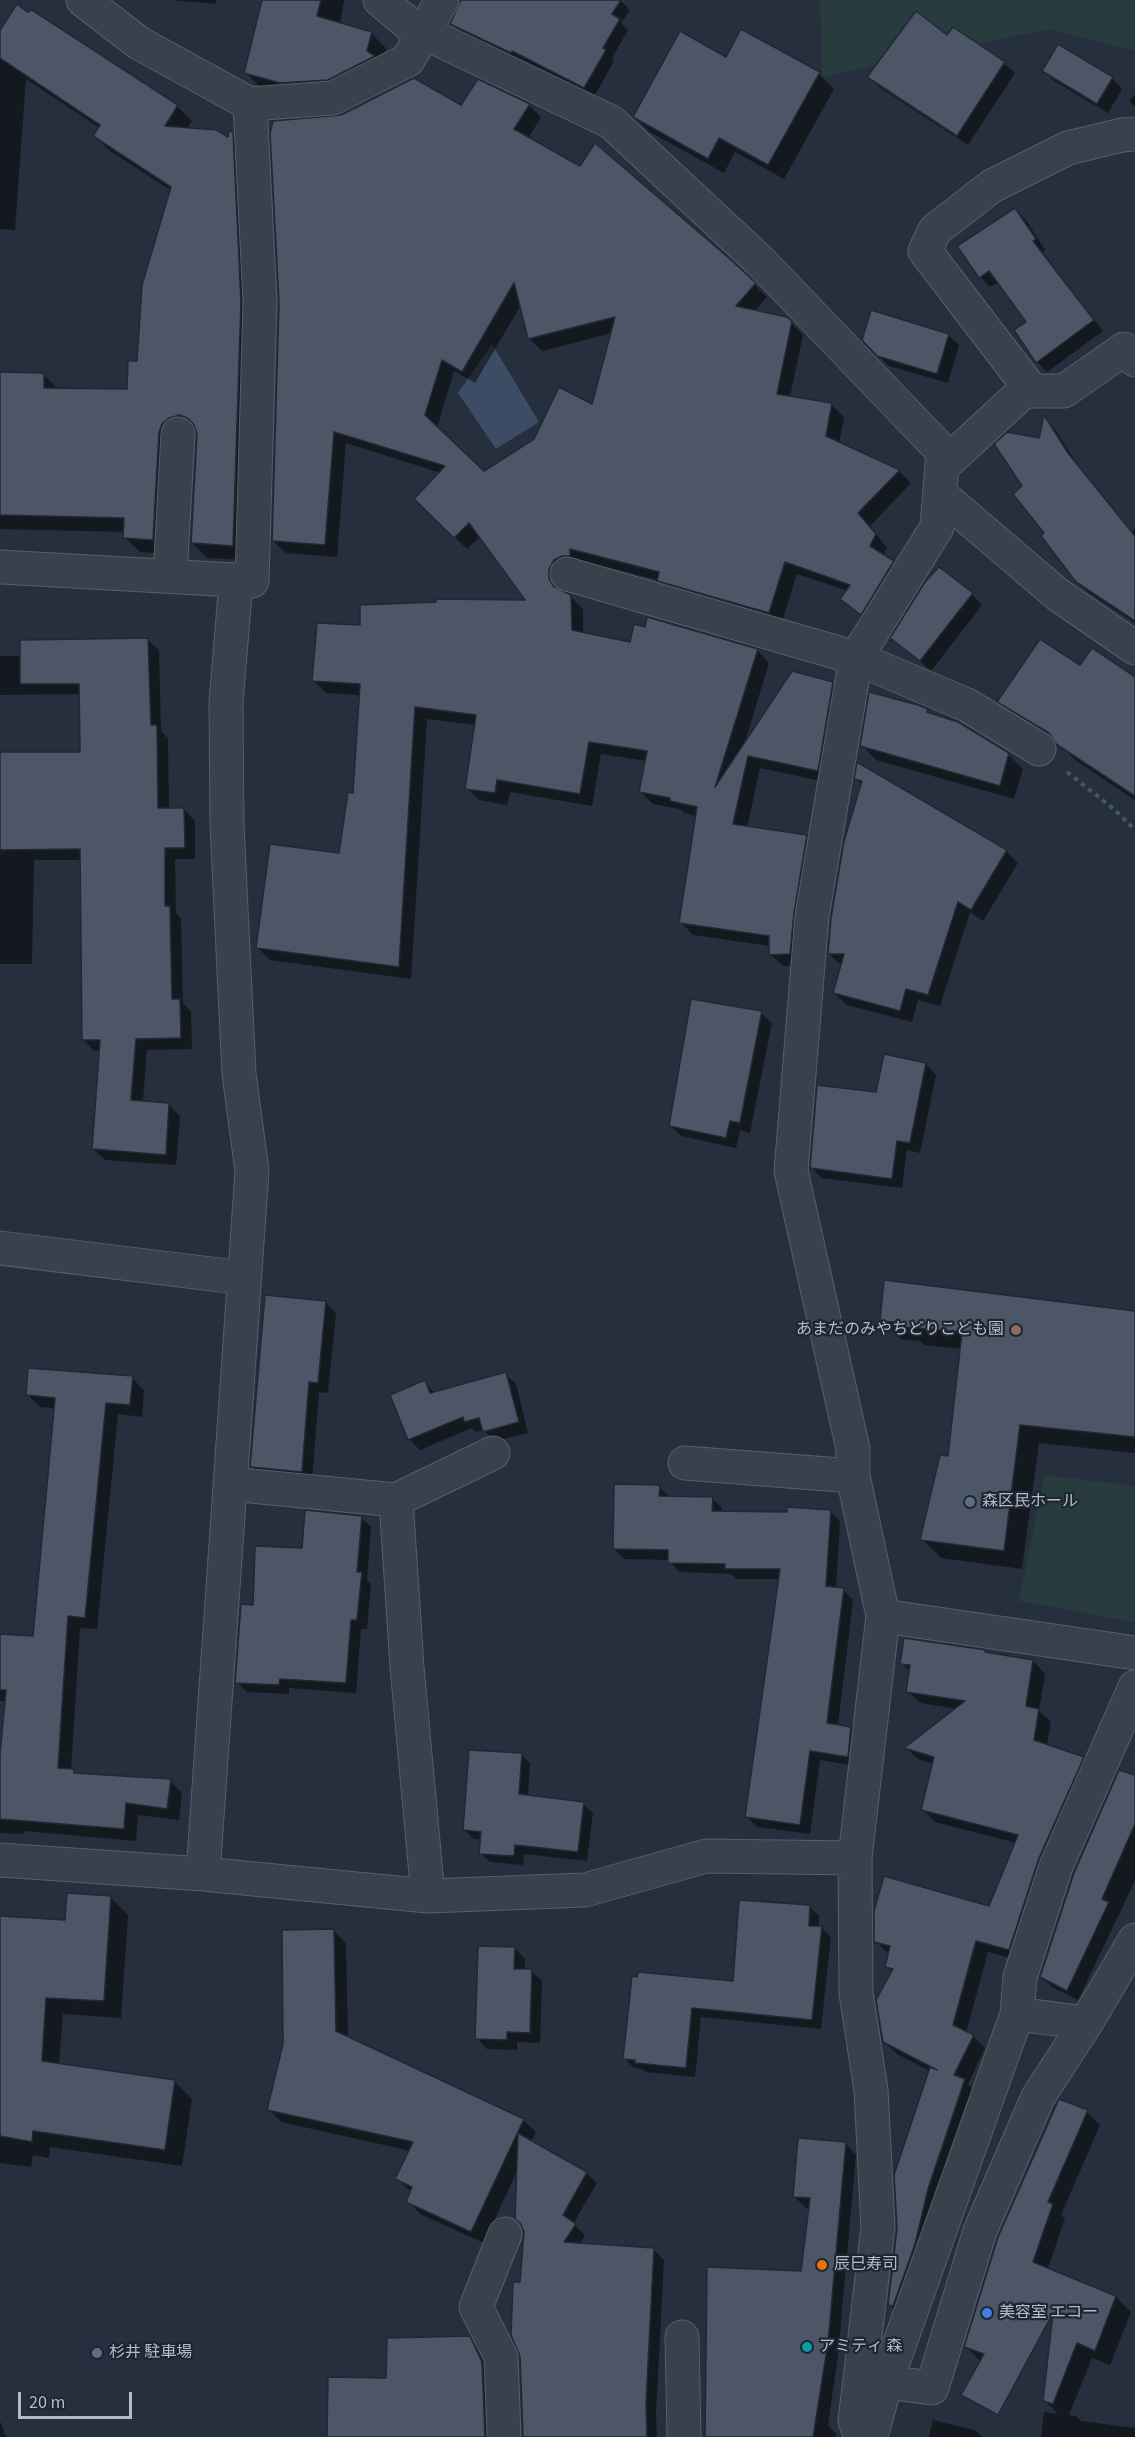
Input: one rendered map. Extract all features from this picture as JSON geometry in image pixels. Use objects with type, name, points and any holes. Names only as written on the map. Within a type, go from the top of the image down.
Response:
[{"type":"street","points":[[83,0],[139,43],[250,104],[333,98],[408,60],[442,0]]},
{"type":"street","points":[[380,0],[410,25],[423,32],[610,122],[761,262],[943,452],[938,527],[856,658],[812,916],[792,1171],[853,1449],[853,1476],[883,1616],[855,1858],[856,1993],[871,2090],[878,2227],[855,2421],[861,2437]]},
{"type":"street","points":[[0,567],[170,576],[236,582],[252,581],[260,302],[250,104]]},
{"type":"street","points":[[1032,391],[925,250],[935,230],[992,186],[1068,148],[1135,134]]},
{"type":"street","points":[[941,481],[1024,391],[1064,391],[1124,349],[1135,360]]},
{"type":"street","points":[[170,576],[178,434]]},
{"type":"street","points":[[941,481],[1057,594],[1135,648]]},
{"type":"street","points":[[567,574],[856,658],[967,705],[1039,749]]},
{"type":"street","points":[[203,1874],[252,1171],[239,1074],[227,825],[226,702],[236,582]]},
{"type":"street","points":[[0,1248],[244,1278]]},
{"type":"street","points":[[230,1484],[396,1500],[493,1453]]},
{"type":"street","points":[[685,1463],[853,1476]]},
{"type":"street","points":[[396,1500],[407,1667],[429,1896]]},
{"type":"street","points":[[883,1616],[1135,1653]]},
{"type":"street","points":[[871,2437],[886,2382],[1017,2014],[1020,1977],[1056,1866],[1135,1687]]},
{"type":"street","points":[[0,1860],[203,1874],[429,1896],[585,1890],[706,1856],[855,1858]]},
{"type":"street","points":[[886,2382],[932,2388],[980,2231],[1038,2097],[1086,2023],[1135,1940]]},
{"type":"street","points":[[1017,2014],[1086,2023]]},
{"type":"street","points":[[504,2437],[501,2357],[476,2307],[505,2234]]},
{"type":"street","points":[[682,2337],[684,2437]]},
{"type":"path","points":[[1039,749],[1115,810],[1135,830]]},
{"type":"shaded area","points":[[820,0],[1135,0],[1135,51],[1049,29],[822,77]]},
{"type":"shaded area","points":[[1044,1475],[1135,1486],[1135,1622],[1019,1601]]},
{"type":"water","points":[[492,344],[539,422],[496,449],[458,393]]},
{"type":"building","points":[[262,0],[321,0],[317,16],[372,32],[367,51],[375,56],[328,80],[280,83],[244,73]]},
{"type":"building","points":[[461,0],[621,0],[612,14],[620,19],[603,48],[606,50],[584,88],[512,51],[511,53],[450,24]]},
{"type":"building","points":[[17,4],[27,12],[32,10],[178,105],[165,126],[217,130],[228,137],[229,131],[233,132],[241,302],[233,546],[191,543],[197,434],[189,419],[180,415],[169,418],[162,424],[159,432],[153,540],[123,538],[124,518],[0,515],[0,372],[44,373],[44,388],[127,389],[128,361],[137,361],[142,285],[171,187],[93,136],[100,125],[0,58],[0,30]]},
{"type":"building","points":[[916,11],[947,35],[953,27],[1005,62],[957,136],[867,77]]},
{"type":"building","points":[[741,29],[820,72],[768,165],[719,138],[708,159],[633,117],[680,31],[726,57]]},
{"type":"building","points":[[1058,44],[1113,77],[1097,104],[1042,71]]},
{"type":"building","points":[[414,78],[461,105],[478,79],[530,104],[514,129],[580,166],[595,143],[756,283],[736,306],[787,317],[792,321],[777,394],[832,403],[826,436],[900,470],[858,513],[876,534],[870,546],[894,561],[861,615],[840,599],[850,585],[785,562],[769,613],[657,581],[659,572],[570,549],[570,556],[562,556],[554,560],[549,569],[549,579],[553,586],[571,595],[572,630],[630,642],[634,624],[645,627],[647,617],[758,649],[715,787],[792,671],[833,682],[818,771],[748,756],[733,824],[807,835],[794,913],[790,954],[769,955],[769,936],[679,923],[697,807],[670,801],[670,798],[639,792],[647,751],[589,742],[580,794],[497,780],[495,793],[465,789],[476,715],[415,707],[399,967],[256,948],[270,844],[339,853],[348,792],[353,793],[360,684],[312,681],[317,623],[360,625],[360,605],[436,602],[436,599],[525,600],[469,523],[454,538],[414,499],[445,466],[334,432],[325,545],[272,541],[279,303],[270,133],[273,121],[341,115]],"holes":[[[514,283],[528,339],[615,317],[592,404],[559,387],[534,439],[484,471],[425,415],[442,360],[462,372]]]},
{"type":"building","points":[[1015,208],[1036,239],[1033,241],[1094,320],[1036,363],[1014,330],[1026,322],[989,271],[979,278],[957,246]]},
{"type":"building","points":[[871,310],[949,334],[937,374],[877,356],[862,340]]},
{"type":"building","points":[[1044,415],[1068,453],[1135,536],[1135,621],[1076,582],[1041,536],[1044,533],[1013,494],[1022,486],[994,444],[1007,432],[1039,438]]},
{"type":"building","points":[[939,567],[973,593],[920,661],[890,638],[925,582]]},
{"type":"building","points":[[148,638],[151,725],[157,725],[158,808],[184,808],[185,848],[165,848],[165,906],[170,906],[172,999],[180,999],[181,1038],[136,1039],[131,1100],[169,1103],[166,1155],[92,1149],[100,1040],[82,1040],[80,849],[0,850],[0,752],[80,752],[79,684],[20,684],[20,640]]},
{"type":"building","points":[[1040,639],[1080,665],[1092,648],[1135,677],[1135,796],[1056,744],[1049,733],[997,702]]},
{"type":"building","points":[[869,692],[918,705],[928,709],[927,712],[958,722],[1009,753],[1000,786],[860,746]]},
{"type":"building","points":[[857,762],[1007,850],[971,910],[958,902],[928,995],[906,989],[900,1011],[833,993],[844,954],[828,954],[831,918],[844,841],[862,781],[854,779]]},
{"type":"building","points":[[691,999],[762,1011],[740,1123],[730,1121],[726,1138],[669,1126]]},
{"type":"building","points":[[884,1054],[926,1063],[910,1143],[897,1141],[892,1179],[810,1168],[817,1085],[876,1092]]},
{"type":"building","points":[[884,1280],[1135,1311],[1135,1437],[1020,1425],[1004,1551],[920,1540],[940,1455],[948,1456],[962,1332],[904,1327],[904,1323],[880,1321]]},
{"type":"building","points":[[265,1295],[326,1301],[318,1383],[309,1382],[302,1472],[250,1467]]},
{"type":"building","points":[[28,1368],[133,1376],[130,1405],[106,1403],[85,1618],[68,1616],[58,1768],[74,1769],[74,1773],[171,1779],[167,1809],[126,1803],[124,1829],[0,1819],[0,1755],[6,1690],[0,1690],[0,1634],[33,1636],[55,1398],[26,1395]]},
{"type":"building","points":[[506,1372],[519,1422],[483,1432],[479,1418],[464,1422],[463,1417],[408,1440],[390,1395],[425,1380],[430,1393]]},
{"type":"building","points":[[614,1484],[660,1485],[659,1496],[713,1497],[712,1511],[787,1512],[787,1507],[831,1510],[826,1586],[844,1588],[827,1723],[851,1727],[848,1757],[810,1751],[800,1825],[745,1817],[780,1569],[725,1569],[725,1564],[668,1563],[668,1550],[613,1549]]},
{"type":"building","points":[[305,1510],[362,1516],[357,1572],[362,1572],[357,1620],[351,1620],[346,1683],[280,1679],[279,1685],[235,1683],[241,1604],[253,1605],[255,1546],[302,1548]]},
{"type":"building","points":[[904,1638],[986,1650],[985,1652],[1033,1660],[1026,1706],[1039,1709],[1034,1740],[1084,1757],[1039,1858],[1009,1950],[976,1941],[953,2025],[974,2035],[954,2075],[965,2079],[928,2189],[915,2244],[893,2306],[888,2305],[897,2229],[894,2175],[930,2067],[937,2070],[883,2042],[876,2000],[893,1969],[885,1967],[890,1946],[874,1942],[874,1911],[884,1876],[989,1906],[1018,1835],[921,1810],[934,1757],[904,1748],[965,1701],[906,1692],[910,1665],[900,1664]]},
{"type":"building","points":[[469,1750],[522,1753],[519,1794],[584,1802],[578,1852],[515,1845],[514,1856],[479,1854],[481,1832],[463,1830]]},
{"type":"building","points":[[1119,1770],[1135,1775],[1135,1824],[1102,1899],[1109,1902],[1067,1991],[1040,1977],[1074,1873]]},
{"type":"building","points":[[67,1893],[111,1896],[104,2001],[46,1998],[42,2061],[175,2080],[165,2150],[33,2131],[32,2142],[0,2136],[0,1916],[65,1920]]},
{"type":"building","points":[[739,1900],[810,1905],[809,1926],[822,1926],[812,2020],[692,2008],[686,2068],[635,2063],[635,2060],[623,2059],[632,1976],[637,1977],[638,1972],[733,1981]]},
{"type":"building","points":[[334,1929],[336,2031],[524,2119],[471,2232],[406,2202],[412,2187],[395,2179],[413,2142],[267,2110],[283,2044],[282,1930]]},
{"type":"building","points":[[478,1946],[515,1947],[514,1969],[532,1969],[530,2033],[507,2032],[507,2040],[475,2039]]},
{"type":"building","points":[[1059,2099],[1088,2110],[1048,2202],[1053,2204],[1033,2262],[1116,2296],[1095,2351],[1077,2343],[1053,2404],[1043,2401],[1053,2313],[998,2415],[961,2395],[984,2354],[964,2347],[998,2237]]},
{"type":"building","points":[[518,2133],[587,2172],[563,2215],[576,2224],[564,2242],[654,2248],[646,2403],[647,2437],[523,2437],[520,2356],[511,2335],[513,2282],[520,2282],[524,2232],[520,2223],[515,2219]]},
{"type":"building","points":[[798,2138],[846,2142],[828,2343],[813,2437],[705,2437],[707,2267],[801,2271],[810,2198],[793,2197]]},
{"type":"building","points":[[470,2336],[482,2362],[485,2437],[327,2437],[328,2377],[386,2378],[387,2338]]},
{"type":"place","name":"あまだのみやちどりこども園","points":[[1016,1330]]},
{"type":"place","name":"森区民ホール","points":[[970,1502]]},
{"type":"place","name":"辰巳寿司","points":[[822,2265]]},
{"type":"place","name":"美容室 エコー","points":[[987,2313]]},
{"type":"place","name":"アミティ 森","points":[[807,2347]]},
{"type":"place","name":"杉井 駐車場","points":[[97,2353]]}]
